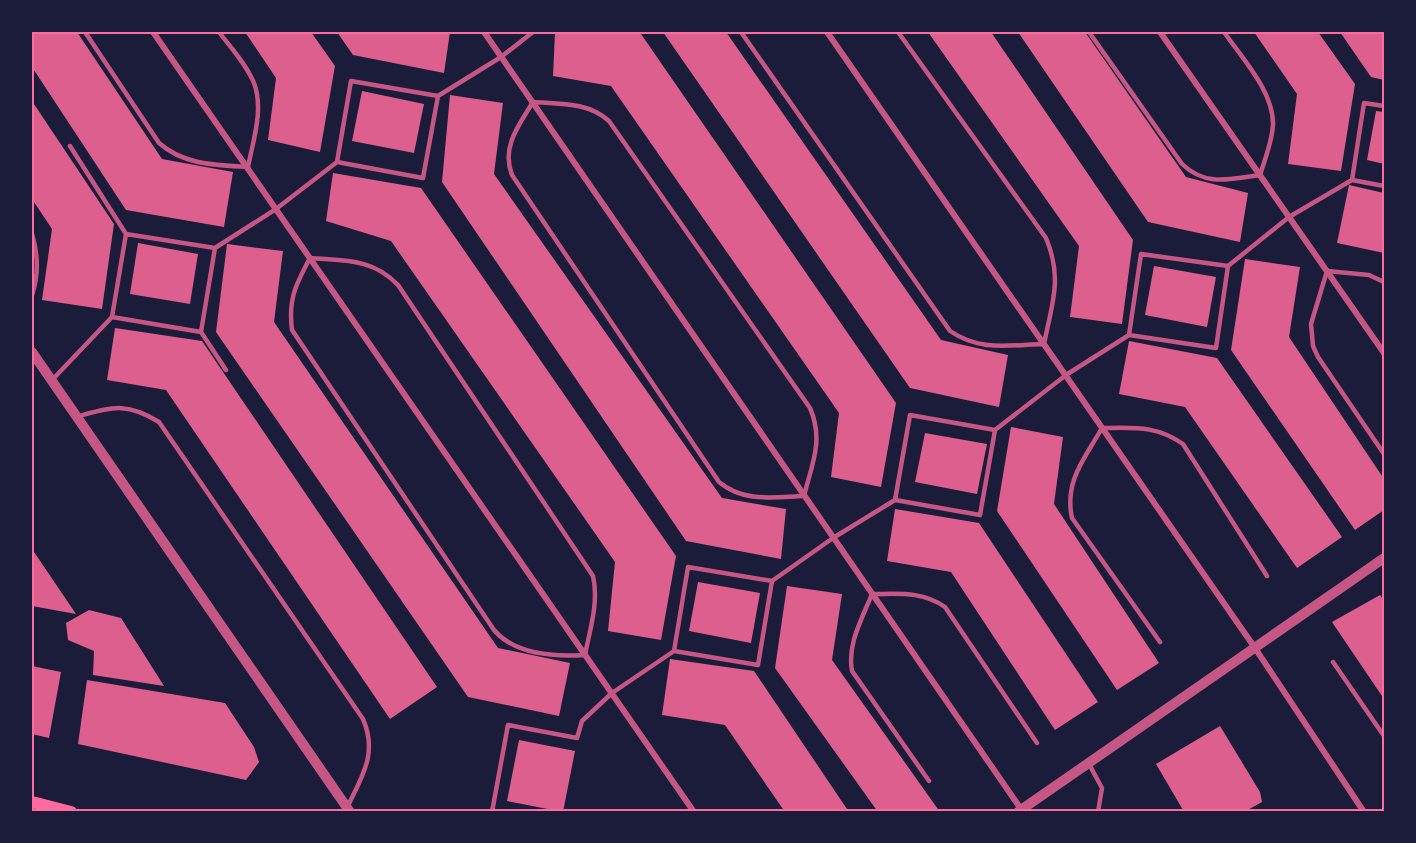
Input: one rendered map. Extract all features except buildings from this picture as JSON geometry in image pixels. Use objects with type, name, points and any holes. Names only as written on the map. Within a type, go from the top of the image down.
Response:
[{"type":"main road","points":[[32,802],[71,812]]},
{"type":"street","points":[[153,32],[694,812]]},
{"type":"street","points":[[484,32],[1019,810],[1384,558]]},
{"type":"street","points":[[827,32],[1255,648],[1364,812]]},
{"type":"street","points":[[1160,32],[1384,353]]},
{"type":"street","points":[[32,352],[349,810]]},
{"type":"lane","points":[[85,32],[159,143],[166,149],[188,160],[248,167],[258,117],[258,96],[248,71],[219,32]]},
{"type":"lane","points":[[126,234],[214,248],[276,208],[337,162],[351,81],[438,96],[501,57],[533,32]]},
{"type":"lane","points":[[741,32],[950,331],[969,341],[988,346],[1044,344],[1056,286],[1055,267],[1046,238],[898,32]]},
{"type":"lane","points":[[1089,32],[1182,164],[1197,176],[1219,180],[1260,175],[1271,138],[1272,113],[1265,91],[1224,32]]},
{"type":"lane","points":[[337,162],[423,178],[438,96]]},
{"type":"lane","points":[[533,102],[587,107],[609,121],[810,408],[817,426],[818,443],[804,496],[748,497],[727,489],[719,482],[512,175],[507,159],[510,142],[533,102]]},
{"type":"lane","points":[[1352,180],[1364,103],[1384,106]]},
{"type":"lane","points":[[51,380],[112,317],[126,234],[70,146]]},
{"type":"lane","points":[[674,651],[688,567],[772,581],[833,538],[895,500],[980,515],[995,430],[1065,375],[1129,335],[1216,348],[1228,266],[1289,217],[1352,180],[1384,186]]},
{"type":"lane","points":[[32,234],[37,274],[32,295]]},
{"type":"lane","points":[[214,248],[201,332],[226,370]]},
{"type":"lane","points":[[1129,335],[1141,254],[1228,266]]},
{"type":"lane","points":[[310,258],[361,262],[382,270],[398,285],[592,576],[595,585],[595,604],[585,654],[560,656],[516,647],[500,637],[494,630],[292,330],[290,306],[293,290],[310,258]]},
{"type":"lane","points":[[1384,282],[1369,275],[1327,271],[1311,324],[1313,346],[1317,357],[1384,454]]},
{"type":"lane","points":[[112,317],[201,332]]},
{"type":"lane","points":[[76,416],[113,407],[138,410],[159,422],[363,719],[368,731],[370,753],[349,810]]},
{"type":"lane","points":[[895,500],[910,415],[995,430]]},
{"type":"lane","points":[[1160,642],[1072,518],[1071,486],[1102,428],[1146,428],[1168,434],[1183,444],[1268,576]]},
{"type":"lane","points":[[492,812],[508,725],[577,738],[582,721],[612,693],[674,651],[758,665],[772,581]]},
{"type":"lane","points":[[929,781],[852,670],[851,651],[872,594],[913,593],[925,596],[945,608],[1037,743]]},
{"type":"lane","points":[[1333,662],[1384,736]]},
{"type":"lane","points":[[1088,763],[1102,789],[1098,812]]}]
